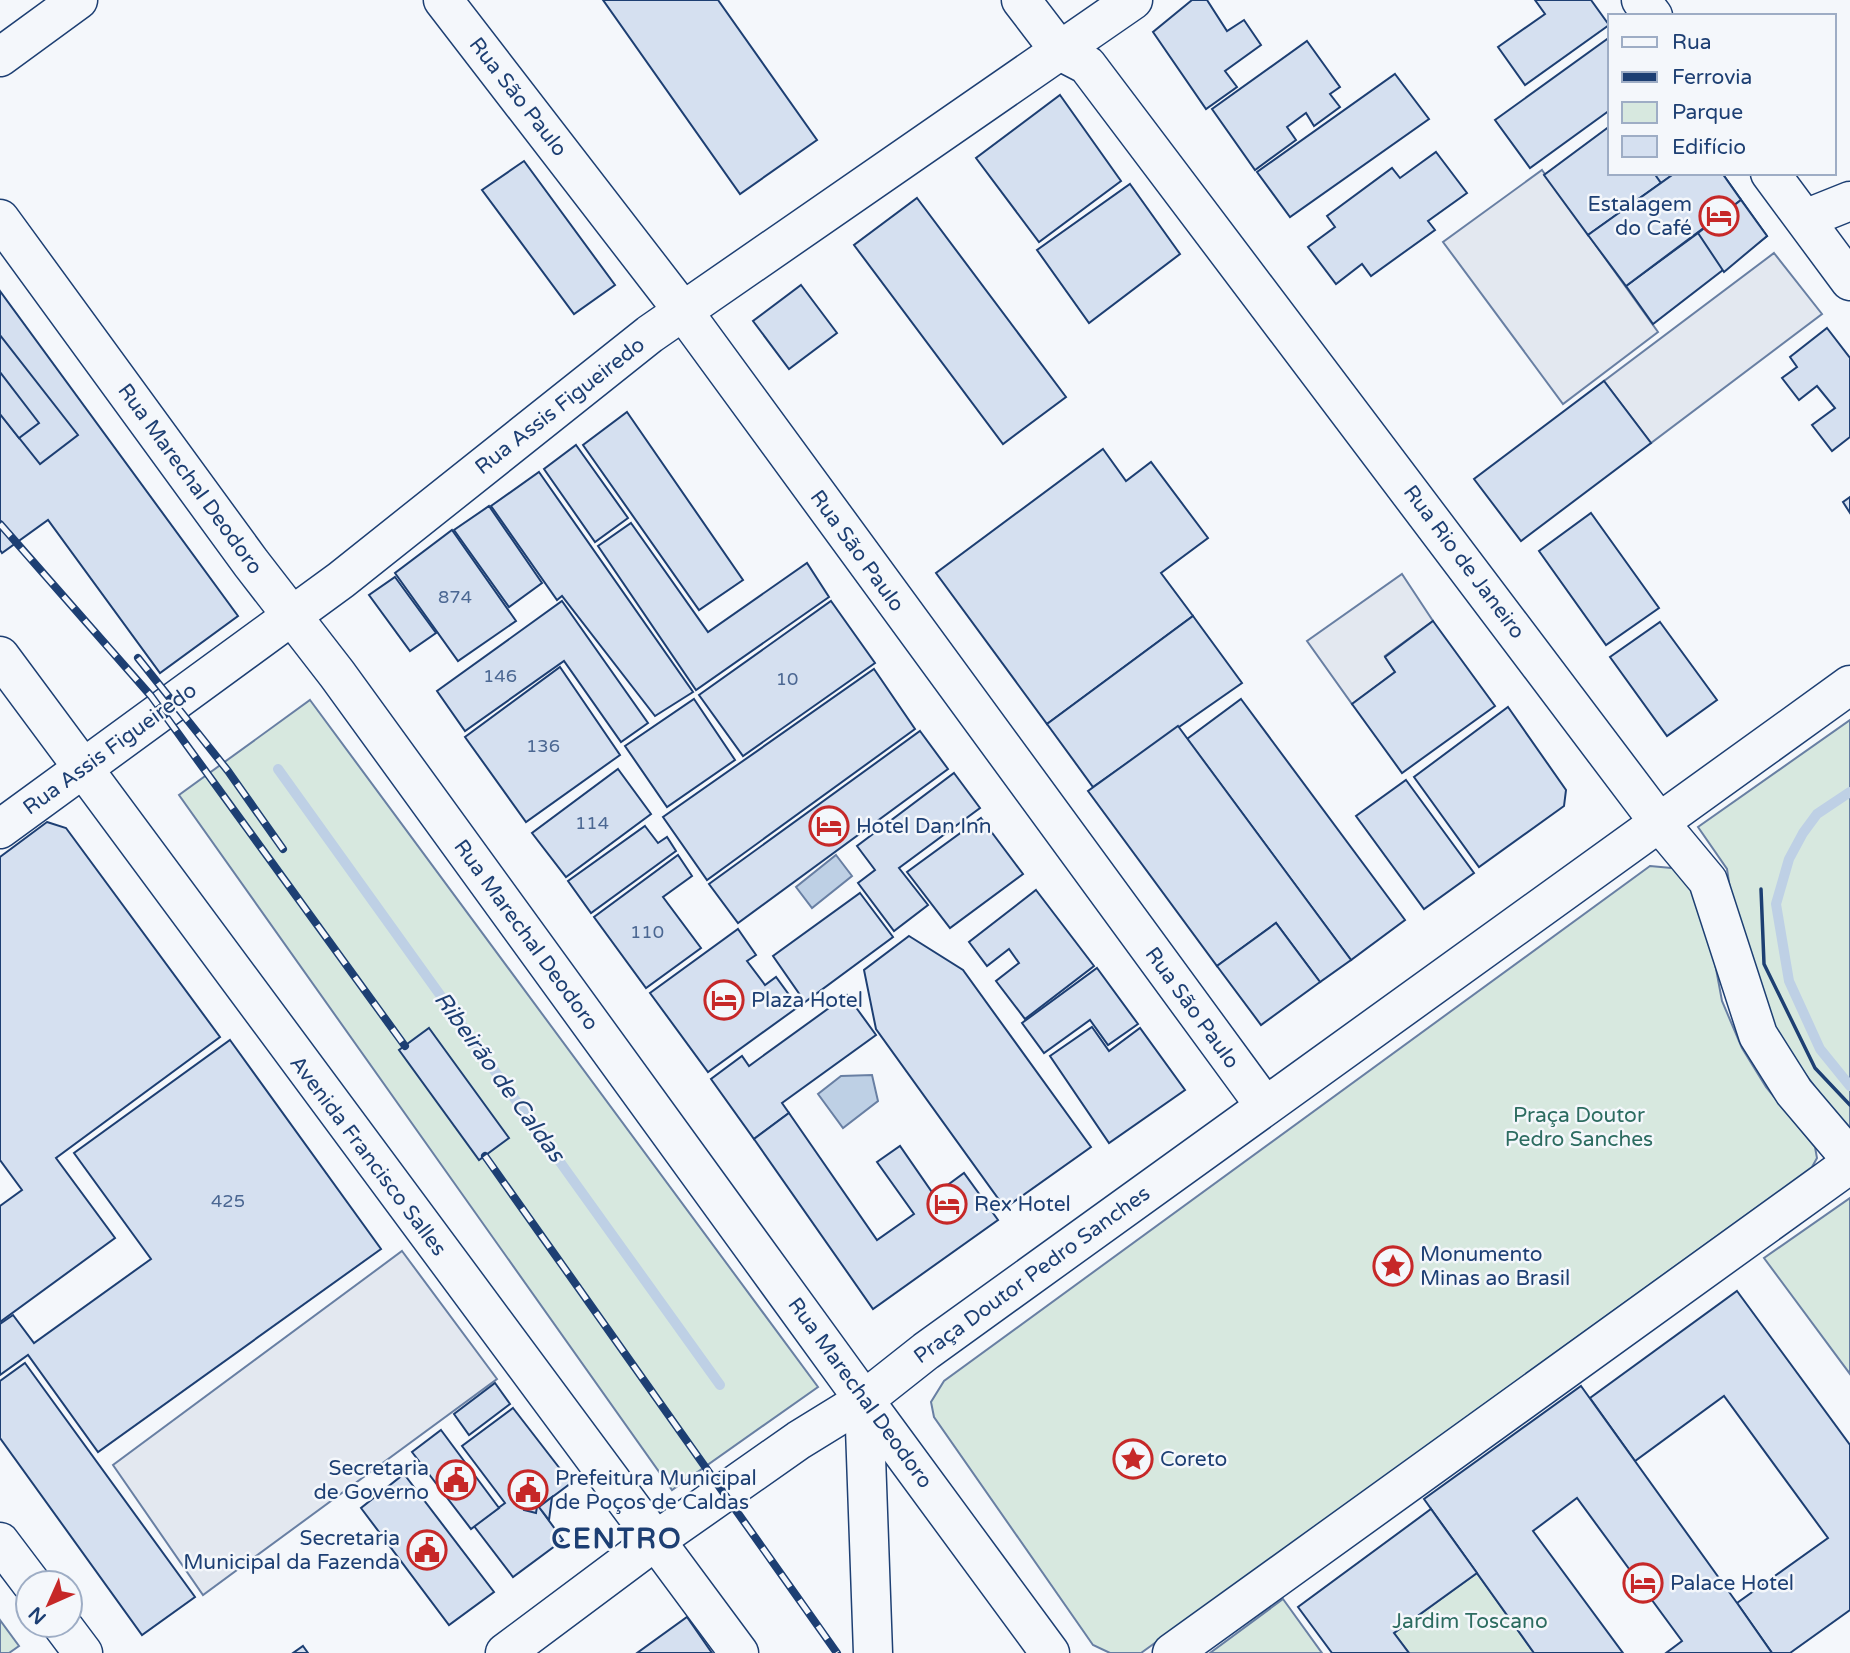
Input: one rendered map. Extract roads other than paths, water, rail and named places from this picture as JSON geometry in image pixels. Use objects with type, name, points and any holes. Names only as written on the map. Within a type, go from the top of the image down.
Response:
[{"type":"street","points":[[0,57],[78,0]]},
{"type":"street","name":"Rua São Paulo","points":[[443,0],[683,311],[1265,1106]]},
{"type":"street","name":"Rua Rio de Janeiro","points":[[1021,0],[1060,51],[1087,65],[1658,821],[1708,881],[1758,1035],[1794,1092],[1850,1161]]},
{"type":"street","name":"Rua Assis Figueiredo","points":[[0,829],[144,727],[292,615],[683,311],[1133,0]]},
{"type":"street","points":[[1772,175],[1850,281]]},
{"type":"street","points":[[1805,219],[1850,201]]},
{"type":"street","name":"Rua Marechal Deodoro","points":[[0,219],[1050,1653]]},
{"type":"street","name":"Avenida Francisco Salles","points":[[0,656],[738,1653]]},
{"type":"street","name":"Praça Doutor Pedro Sanches","points":[[505,1653],[655,1541],[799,1440],[864,1400],[926,1351],[1850,685]]},
{"type":"street","points":[[1172,1653],[1850,1161]]},
{"type":"street","points":[[864,1400],[873,1653]]},
{"type":"street","points":[[0,1542],[20,1569]]},
{"type":"water","points":[[836,855],[852,876],[812,908],[796,887]]},
{"type":"water","points":[[872,1075],[878,1101],[843,1128],[818,1094],[841,1076]]},
{"type":"waterway","name":"Ribeirão de Caldas","points":[[278,769],[720,1385]]},
{"type":"waterway","points":[[1850,792],[1817,814],[1803,833],[1789,859],[1776,904],[1789,981],[1820,1049],[1850,1086]]},
{"type":"railway","points":[[0,524],[151,696],[405,1046]]},
{"type":"railway","points":[[138,658],[228,771],[283,849]]},
{"type":"railway","points":[[485,1156],[837,1653]]},
{"type":"place","name":"Estalagem do Café","points":[[1719,216]]},
{"type":"place","name":"Hotel Dan Inn","points":[[829,826]]},
{"type":"place","name":"Plaza Hotel","points":[[724,1000]]},
{"type":"place","name":"Rex Hotel","points":[[947,1204]]},
{"type":"place","name":"Monumento Minas ao Brasil","points":[[1393,1266]]},
{"type":"place","name":"Coreto","points":[[1133,1459]]},
{"type":"place","name":"Secretaria de Governo","points":[[456,1480]]},
{"type":"place","name":"Prefeitura Municipal de Poços de Caldas","points":[[528,1490]]},
{"type":"place","name":"Secretaria Municipal da Fazenda","points":[[427,1550]]},
{"type":"place","name":"Palace Hotel","points":[[1643,1583]]},
{"type":"district","name":"CENTRO","points":[[617,1539]]},
{"type":"park label","name":"Jardim Toscano","points":[[1470,1621]]}]
